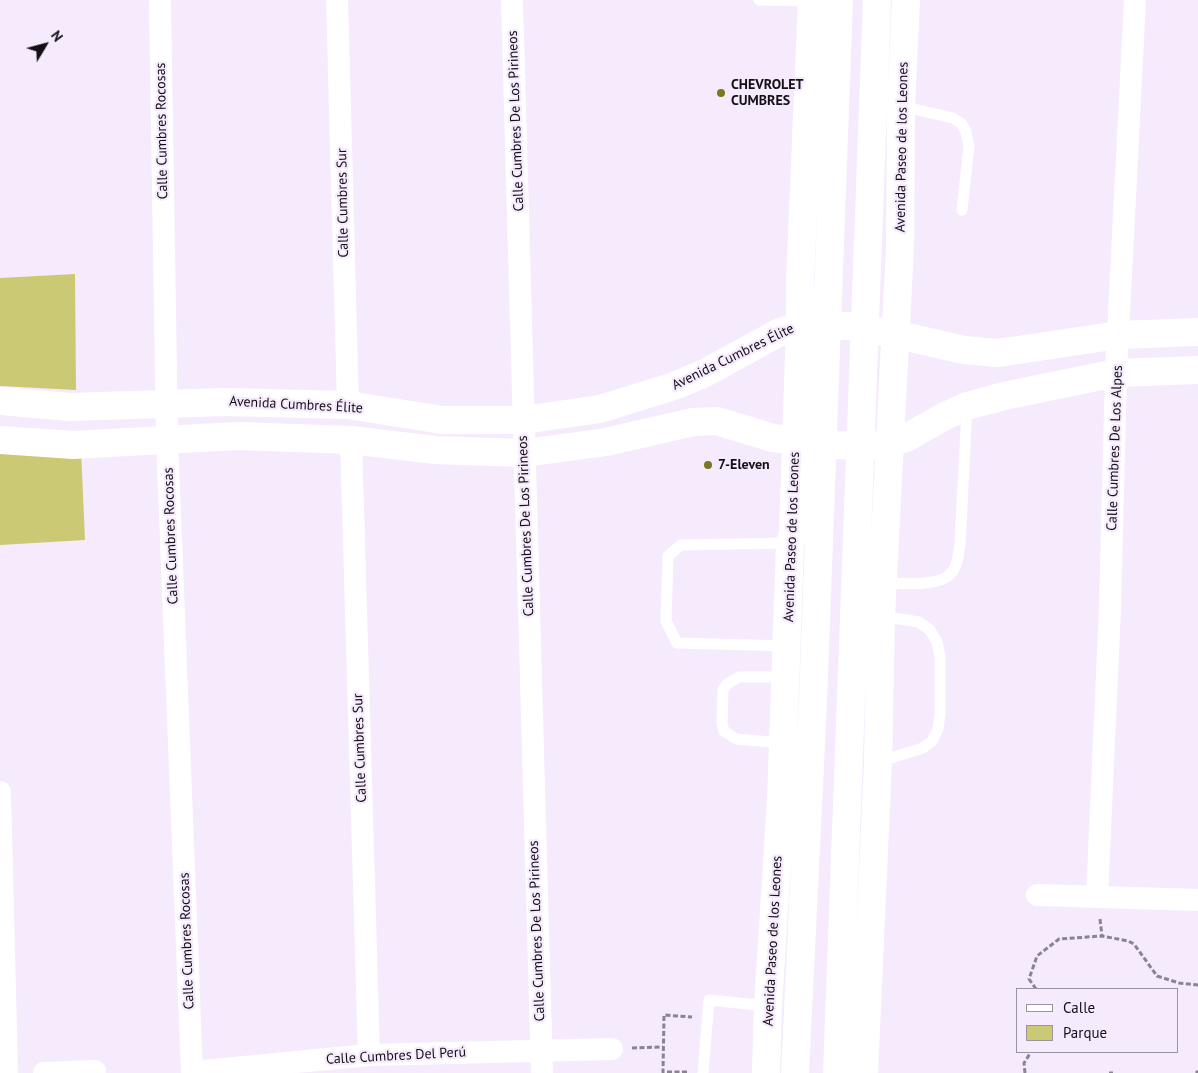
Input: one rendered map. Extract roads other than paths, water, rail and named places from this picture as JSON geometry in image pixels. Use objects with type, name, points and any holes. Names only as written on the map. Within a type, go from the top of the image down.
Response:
[{"type":"main road","name":"Avenida Paseo de los Leones","points":[[766,1073],[768,1006],[784,743],[812,0]]},
{"type":"main road","points":[[795,1073],[813,702],[839,0]]},
{"type":"main road","points":[[837,1073],[877,0]]},
{"type":"main road","name":"Avenida Paseo de los Leones","points":[[864,1073],[878,762],[882,583],[900,247],[901,106],[906,0]]},
{"type":"main road","points":[[802,226],[808,243],[818,254],[834,261],[858,264],[879,262],[900,247]]},
{"type":"main road","name":"Avenida Cumbres Élite","points":[[0,401],[70,407],[225,402],[348,405],[442,420],[523,420],[600,409],[674,386],[705,373],[778,333],[800,325],[848,326],[964,350],[998,353],[1119,335],[1198,332]]},
{"type":"main road","points":[[0,440],[73,445],[237,436],[351,440],[435,450],[524,453],[606,442],[693,422],[717,421],[773,438],[831,445],[872,446],[906,438],[967,406],[1004,396],[1116,373],[1198,370]]},
{"type":"main road","points":[[792,538],[803,525],[812,522],[849,526],[866,531],[877,541],[884,555]]},
{"type":"street","name":"Calle Cumbres Rocosas","points":[[160,0],[167,440],[192,1072]]},
{"type":"street","name":"Calle Cumbres Sur","points":[[337,0],[348,405]]},
{"type":"street","name":"Calle Cumbres De Los Pirineos","points":[[512,0],[541,1062]]},
{"type":"street","name":"Calle Cumbres De Los Alpes","points":[[1097,897],[1110,598],[1116,373],[1135,0]]},
{"type":"street","name":"Calle Cumbres Sur","points":[[351,440],[369,1055]]},
{"type":"street","points":[[0,792],[7,1073]]},
{"type":"street","points":[[1036,896],[1198,900]]},
{"type":"street","name":"Calle Cumbres Del Perú","points":[[192,1072],[369,1055],[541,1062],[612,1048]]},
{"type":"street","points":[[44,1073],[94,1071]]},
{"type":"lane","points":[[759,0],[812,0]]},
{"type":"lane","points":[[901,106],[953,118],[962,124],[969,146],[962,210]]},
{"type":"lane","points":[[882,583],[928,583],[944,579],[952,573],[957,565],[960,545],[967,406]]},
{"type":"lane","points":[[788,646],[677,643],[666,621],[668,556],[681,545],[792,538]]},
{"type":"lane","points":[[878,762],[923,748],[932,741],[938,729],[940,714],[940,656],[937,642],[930,630],[919,622],[881,616]]},
{"type":"lane","points":[[784,743],[736,739],[724,731],[722,724],[723,690],[727,684],[739,677],[786,677]]},
{"type":"lane","points":[[703,1072],[709,1000],[768,1006]]},
{"type":"place","name":"CHEVROLET CUMBRES","points":[[721,93]]},
{"type":"place","name":"7-Eleven","points":[[708,465]]}]
